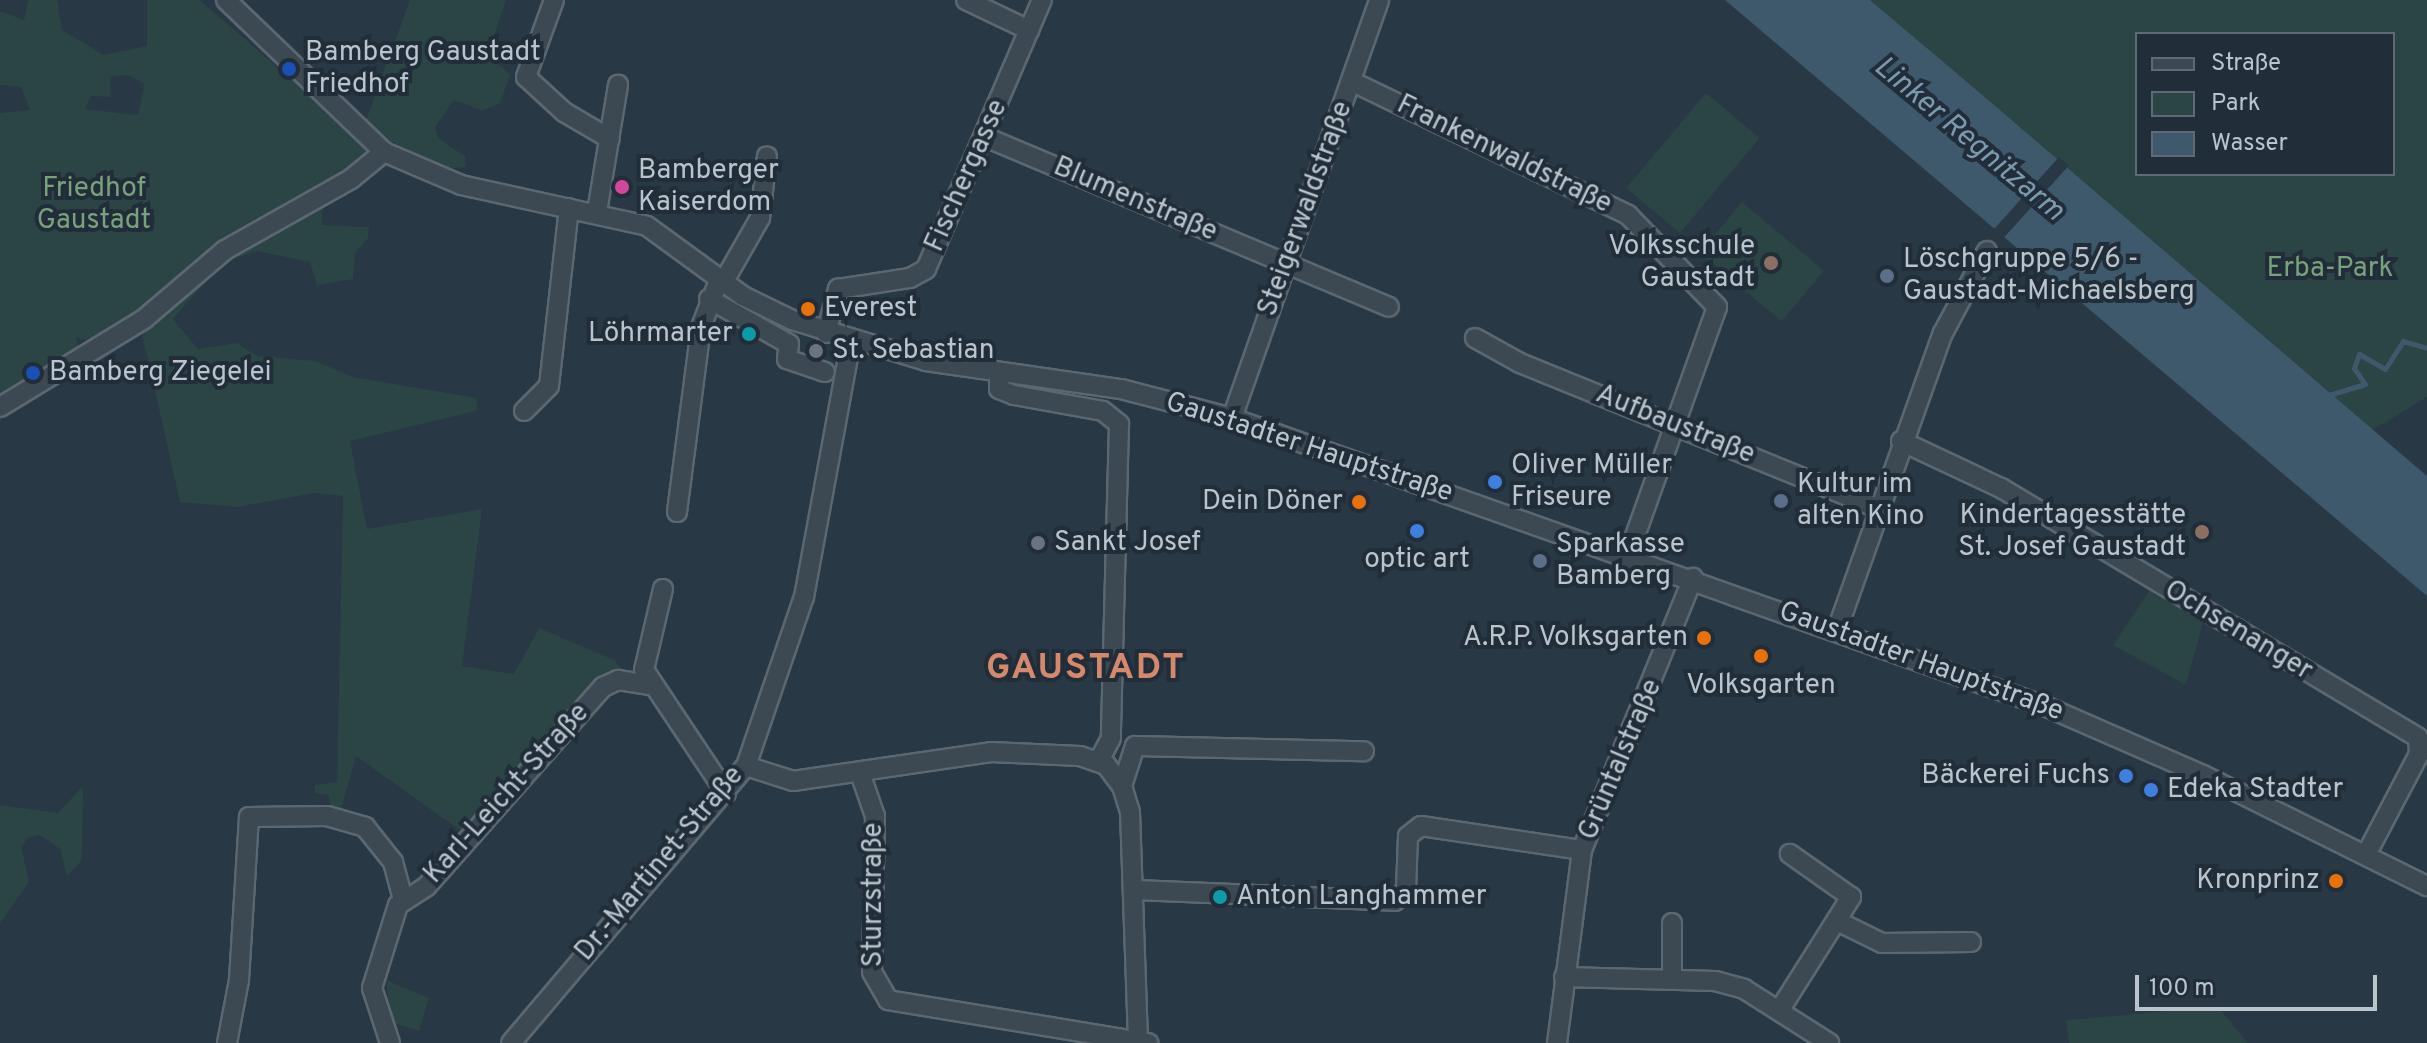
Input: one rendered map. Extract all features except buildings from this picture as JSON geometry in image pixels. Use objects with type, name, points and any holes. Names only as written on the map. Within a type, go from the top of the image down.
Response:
[{"type":"street","name":"Gaustadter Hauptstraße","points":[[226,0],[384,152],[461,185],[597,212],[647,226],[761,307],[851,341],[999,372],[1121,389],[1232,418],[1693,578],[2115,736],[2427,886]]},
{"type":"street","points":[[554,0],[526,77],[589,129],[610,139]]},
{"type":"street","points":[[966,0],[1029,30]]},
{"type":"street","name":"Fischergasse","points":[[826,333],[838,289],[914,277],[926,269],[1042,0]]},
{"type":"street","name":"Steigerwaldstraße","points":[[1232,418],[1379,0]]},
{"type":"street","name":"Frankenwaldstraße","points":[[1351,81],[1628,215],[1717,307],[1675,425]]},
{"type":"street","points":[[597,212],[618,85]]},
{"type":"street","name":"Blumenstraße","points":[[985,137],[1285,264]]},
{"type":"street","points":[[0,407],[144,319],[225,250],[351,179],[384,152]]},
{"type":"street","points":[[677,512],[709,299],[760,218],[767,156]]},
{"type":"street","points":[[524,411],[549,386],[569,208]]},
{"type":"street","points":[[1837,630],[1901,441],[1948,322],[1987,251]]},
{"type":"street","points":[[1285,264],[1389,307]]},
{"type":"street","points":[[709,299],[789,344],[787,359],[825,372]]},
{"type":"street","name":"Aufbaustraße","points":[[1475,338],[1877,508]]},
{"type":"street","name":"Dr.-Martinet-Straße","points":[[511,1043],[746,766],[804,597],[851,341]]},
{"type":"street","points":[[999,372],[999,389],[1014,395],[1103,411],[1119,424],[1104,754],[1122,786],[1136,890],[1141,1042]]},
{"type":"street","points":[[1628,556],[1675,425]]},
{"type":"street","name":"Ochsenanger","points":[[1901,441],[2001,488],[2418,738],[2419,754],[2366,855]]},
{"type":"street","name":"Grüntalstraße","points":[[1557,1043],[1582,850],[1693,578]]},
{"type":"street","points":[[663,589],[644,666],[654,686],[726,793]]},
{"type":"street","name":"Karl-Leicht-Straße","points":[[403,899],[426,887],[603,687],[618,680],[654,686]]},
{"type":"street","points":[[746,766],[782,781],[860,773],[914,759],[991,752],[1104,754],[1135,746],[1364,751]]},
{"type":"street","points":[[1122,786],[1135,746]]},
{"type":"street","name":"Sturzstraße","points":[[860,773],[875,816],[872,972],[888,1000],[1141,1042]]},
{"type":"street","name":"Karl-Leicht-Straße","points":[[227,1043],[239,980],[249,817],[349,819],[379,838],[403,899],[372,988],[390,1043]]},
{"type":"street","points":[[1136,890],[1395,901],[1406,890],[1408,836],[1421,826],[1582,850]]},
{"type":"street","points":[[1779,1011],[1851,897],[1790,854]]},
{"type":"street","points":[[1837,921],[1882,943],[1971,942]]},
{"type":"street","points":[[1672,923],[1672,977]]},
{"type":"street","points":[[1564,977],[1672,977],[1744,989],[1829,1043]]},
{"type":"green space","name":"Friedhof Gaustadt","points":[[28,0],[57,0],[62,30],[104,55],[147,46],[147,0],[200,0],[300,87],[314,75],[365,123],[410,0],[506,0],[488,54],[510,75],[500,103],[482,111],[454,100],[435,127],[438,138],[465,156],[466,167],[445,169],[378,135],[373,153],[323,200],[322,225],[369,227],[368,238],[355,253],[353,279],[317,285],[310,262],[257,251],[223,262],[173,319],[198,349],[237,343],[257,356],[316,361],[353,377],[477,398],[476,411],[350,441],[367,529],[482,509],[462,666],[514,674],[539,628],[614,660],[625,672],[590,684],[464,833],[356,756],[341,810],[332,809],[328,795],[315,793],[315,785],[337,782],[343,496],[314,493],[237,507],[180,502],[141,329],[91,342],[76,337],[79,350],[69,371],[0,420],[0,113],[30,110],[21,87],[0,85],[0,11],[24,20]],"holes":[[[129,75],[144,84],[138,115],[85,109],[91,96],[111,97],[110,77]]]},
{"type":"green space","name":"Erba-Park","points":[[1870,0],[2427,0],[2427,397],[2371,431]]},
{"type":"green space","points":[[1706,93],[1760,138],[1680,233],[1626,188]]},
{"type":"green space","points":[[1742,202],[1824,271],[1782,321],[1700,253]]},
{"type":"green space","points":[[2149,591],[2203,622],[2186,685],[2113,645]]},
{"type":"green space","points":[[83,786],[82,860],[67,876],[60,849],[40,835],[29,837],[21,846],[29,882],[0,923],[0,805],[58,813]]},
{"type":"green space","points":[[386,980],[429,998],[419,1031],[391,1022]]},
{"type":"green space","points":[[2218,1007],[2248,1043],[2069,1043],[2066,1020]]},
{"type":"water","name":"Linker Regnitzarm","points":[[1725,0],[1870,0],[1987,99],[2427,476],[2427,596]]},
{"type":"pier","points":[[2059,157],[2069,166],[2002,239],[1993,231]]},
{"type":"waterway","points":[[2322,397],[2365,384],[2354,368],[2359,354],[2385,369],[2403,341],[2427,348]]},
{"type":"place","name":"Bamberg Gaustadt Friedhof","points":[[289,69]]},
{"type":"place","name":"Bamberger Kaiserdom","points":[[622,187]]},
{"type":"place","name":"Volksschule Gaustadt","points":[[1771,263]]},
{"type":"place","name":"Löschgruppe 5/6 - Gaustadt-Michaelsberg","points":[[1887,276]]},
{"type":"place","name":"Everest","points":[[808,309]]},
{"type":"place","name":"Löhrmarter","points":[[749,334]]},
{"type":"place","name":"St. Sebastian","points":[[816,351]]},
{"type":"place","name":"Bamberg Ziegelei","points":[[33,373]]},
{"type":"place","name":"Oliver Müller Friseure","points":[[1495,482]]},
{"type":"place","name":"Kultur im alten Kino","points":[[1781,501]]},
{"type":"place","name":"Dein Döner","points":[[1359,502]]},
{"type":"place","name":"optic art","points":[[1417,531]]},
{"type":"place","name":"Kindertagesstätte St. Josef Gaustadt","points":[[2202,532]]},
{"type":"place","name":"Sankt Josef","points":[[1038,543]]},
{"type":"place","name":"Sparkasse Bamberg","points":[[1540,561]]},
{"type":"place","name":"A.R.P. Volksgarten","points":[[1704,638]]},
{"type":"place","name":"Volksgarten","points":[[1761,656]]},
{"type":"place","name":"Bäckerei Fuchs","points":[[2126,776]]},
{"type":"place","name":"Edeka Stadter","points":[[2151,790]]},
{"type":"place","name":"Kronprinz","points":[[2336,881]]},
{"type":"place","name":"Anton Langhammer","points":[[1220,897]]},
{"type":"district","name":"GAUSTADT","points":[[1086,670]]}]
